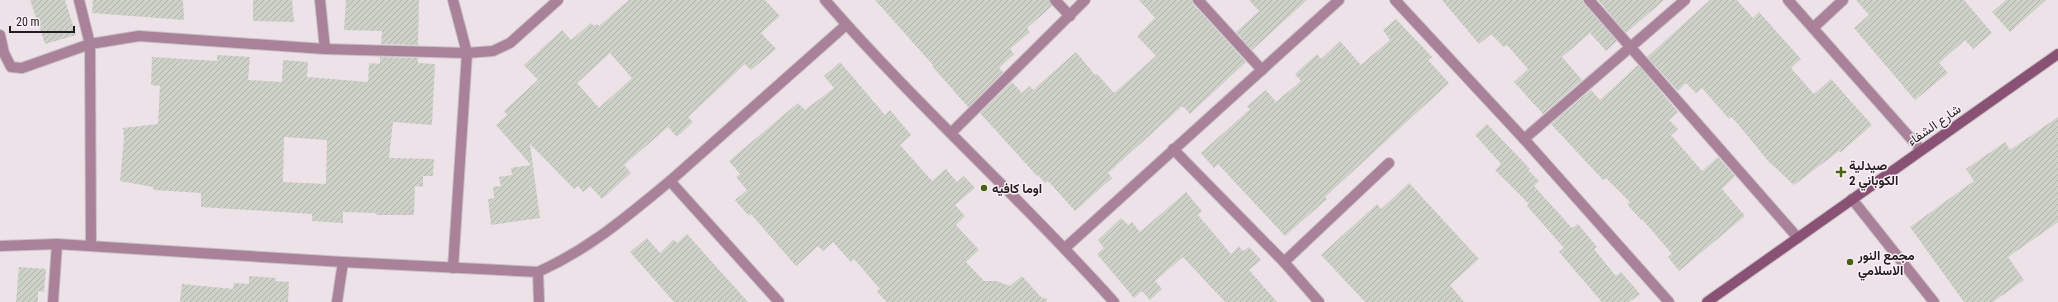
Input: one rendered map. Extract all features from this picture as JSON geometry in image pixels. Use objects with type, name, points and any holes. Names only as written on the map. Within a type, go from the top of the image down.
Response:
[{"type":"street","points":[[79,0],[90,44],[91,246]]},
{"type":"street","points":[[320,0],[325,49]]},
{"type":"street","points":[[453,0],[467,53],[453,268]]},
{"type":"street","points":[[0,35],[4,53],[11,68],[29,66],[90,44],[139,36],[325,49],[467,53],[493,51],[510,43],[558,0]]},
{"type":"street","points":[[825,0],[846,25],[1065,248],[1114,302]]},
{"type":"street","points":[[1055,0],[1070,16]]},
{"type":"street","points":[[951,133],[1086,0]]},
{"type":"street","points":[[1198,0],[1262,70]]},
{"type":"street","points":[[1065,248],[1339,0]]},
{"type":"street","points":[[1395,0],[1524,139],[1669,302]]},
{"type":"street","points":[[1589,0],[1632,47],[1798,238]]},
{"type":"street","points":[[1524,139],[1685,0]]},
{"type":"street","points":[[1788,0],[1921,150]]},
{"type":"street","points":[[1813,28],[1843,0]]},
{"type":"street","points":[[0,246],[58,244],[343,262],[538,272],[565,260],[599,239],[670,181],[846,25]]},
{"type":"street","name":"شارع الشفاء","points":[[1707,302],[2058,54]]},
{"type":"street","points":[[1173,149],[1284,262],[1319,302]]},
{"type":"street","points":[[1284,262],[1389,164]]},
{"type":"street","points":[[670,181],[779,302]]},
{"type":"street","points":[[1852,199],[1934,302]]},
{"type":"street","points":[[53,302],[58,244]]},
{"type":"street","points":[[337,302],[343,262]]},
{"type":"street","points":[[538,272],[539,302]]},
{"type":"building","points":[[30,0],[65,0],[76,35],[45,44]]},
{"type":"building","points":[[93,0],[183,0],[184,20],[92,13]]},
{"type":"building","points":[[253,0],[292,0],[294,22],[253,21]]},
{"type":"building","points":[[346,0],[419,0],[418,45],[381,44],[382,31],[344,30]]},
{"type":"building","points":[[629,0],[765,0],[780,16],[761,33],[776,49],[751,70],[745,64],[688,117],[693,122],[677,137],[668,127],[624,165],[631,173],[602,199],[590,186],[583,192],[578,186],[574,189],[530,144],[540,218],[491,225],[488,199],[494,198],[493,187],[501,186],[499,177],[512,175],[511,168],[531,165],[496,125],[507,115],[504,111],[538,80],[524,65],[562,30],[571,40],[591,23],[594,26],[597,24],[599,26]],"holes":[[[610,53],[632,78],[599,108],[577,83]]]},
{"type":"building","points":[[875,0],[1049,0],[1052,6],[1027,28],[1030,32],[1010,49],[1014,54],[999,68],[1003,72],[968,107]]},
{"type":"building","points":[[1139,0],[1192,0],[1193,4],[1246,62],[1190,114],[1184,107],[1181,107],[1108,173],[1112,178],[1075,211],[1048,181],[1045,183],[1038,175],[1037,176],[980,113],[1012,82],[1022,93],[1030,86],[1033,90],[1076,52],[1095,75],[1097,74],[1114,93],[1156,56],[1137,36],[1155,18]]},
{"type":"building","points":[[1249,0],[1307,0],[1252,50],[1236,32],[1259,11]]},
{"type":"building","points":[[1442,0],[1583,0],[1584,4],[1617,41],[1606,51],[1590,33],[1562,57],[1582,80],[1543,114],[1514,82],[1528,69],[1507,45],[1504,47],[1491,34],[1479,44]]},
{"type":"building","points":[[1598,0],[1664,0],[1626,33]]},
{"type":"building","points":[[1710,0],[1737,0],[1753,18],[1759,12],[1801,59],[1791,68],[1814,94],[1831,79],[1872,125],[1841,152],[1839,151],[1794,185],[1768,161],[1738,124],[1731,117],[1729,119],[1702,88],[1696,93],[1686,83],[1678,91],[1647,57]]},
{"type":"building","points":[[1856,0],[1964,0],[1992,33],[1973,49],[1965,40],[1939,63],[1948,73],[1915,100],[1854,28],[1869,15]]},
{"type":"building","points":[[2006,0],[2046,0],[2010,32],[1992,12]]},
{"type":"building","points":[[1396,19],[1432,57],[1428,60],[1449,83],[1325,197],[1327,199],[1285,236],[1218,164],[1214,168],[1201,153],[1250,109],[1247,106],[1266,90],[1276,102],[1301,81],[1295,74],[1317,54],[1321,59],[1340,41],[1361,65],[1390,40],[1383,30]]},
{"type":"building","points":[[217,55],[250,57],[248,80],[282,82],[283,60],[308,62],[307,77],[368,82],[369,63],[380,64],[380,57],[418,58],[418,63],[435,64],[432,125],[393,122],[389,158],[434,159],[433,176],[423,176],[423,187],[415,186],[414,215],[376,215],[376,213],[343,212],[343,223],[312,221],[312,214],[201,207],[201,193],[154,190],[153,187],[120,181],[124,138],[123,128],[158,124],[160,86],[151,85],[152,57],[217,61]],"holes":[[[284,137],[327,140],[326,184],[283,182]]]},
{"type":"building","points":[[840,62],[885,115],[890,110],[911,135],[900,145],[932,181],[946,169],[957,182],[964,176],[975,188],[955,205],[965,216],[956,225],[979,250],[966,262],[984,281],[996,281],[1010,286],[1022,276],[1041,297],[1047,299],[1047,302],[887,302],[877,292],[880,289],[854,259],[851,262],[833,242],[823,251],[818,246],[796,266],[751,214],[749,216],[735,200],[747,190],[736,177],[740,174],[729,161],[798,103],[805,110],[834,88],[824,76]]},
{"type":"building","points":[[1638,65],[1678,112],[1669,120],[1678,129],[1671,135],[1702,171],[1718,157],[1735,176],[1722,189],[1745,216],[1679,271],[1668,257],[1672,254],[1627,204],[1630,202],[1606,178],[1603,180],[1551,124],[1591,90],[1600,100]]},
{"type":"building","points":[[2058,117],[2058,222],[2008,257],[2024,280],[1993,302],[1964,302],[1910,227],[1974,181],[1966,169],[2005,142],[2010,150]]},
{"type":"building","points":[[1487,124],[1530,169],[1528,170],[1539,181],[1534,186],[1572,228],[1578,224],[1597,247],[1594,249],[1616,276],[1621,272],[1640,294],[1629,302],[1602,302],[1559,252],[1564,248],[1527,206],[1529,204],[1495,170],[1501,164],[1475,135]]},
{"type":"building","points":[[1409,183],[1479,259],[1450,285],[1464,302],[1365,302],[1321,255],[1377,204],[1381,209]]},
{"type":"building","points":[[1186,192],[1202,211],[1198,215],[1231,254],[1239,246],[1243,251],[1249,247],[1261,260],[1249,270],[1277,302],[1225,302],[1183,257],[1155,281],[1162,289],[1150,300],[1142,291],[1134,298],[1097,254],[1104,248],[1098,240],[1121,218],[1128,225],[1132,222],[1140,232]]},
{"type":"building","points":[[687,234],[748,302],[674,302],[630,252],[647,238],[660,253],[674,239],[677,243]]},
{"type":"building","points":[[19,267],[46,269],[44,292],[38,291],[38,302],[16,302]]},
{"type":"building","points":[[249,276],[276,278],[275,281],[289,282],[288,302],[180,302],[182,284],[233,289],[234,283],[249,284]]},
{"type":"place","name":"صيدلية الكوباني 2","points":[[1841,172]]},
{"type":"place","name":"اوما كافيه","points":[[984,188]]},
{"type":"place","name":"مجمع النور الاسلامي","points":[[1850,262]]}]
